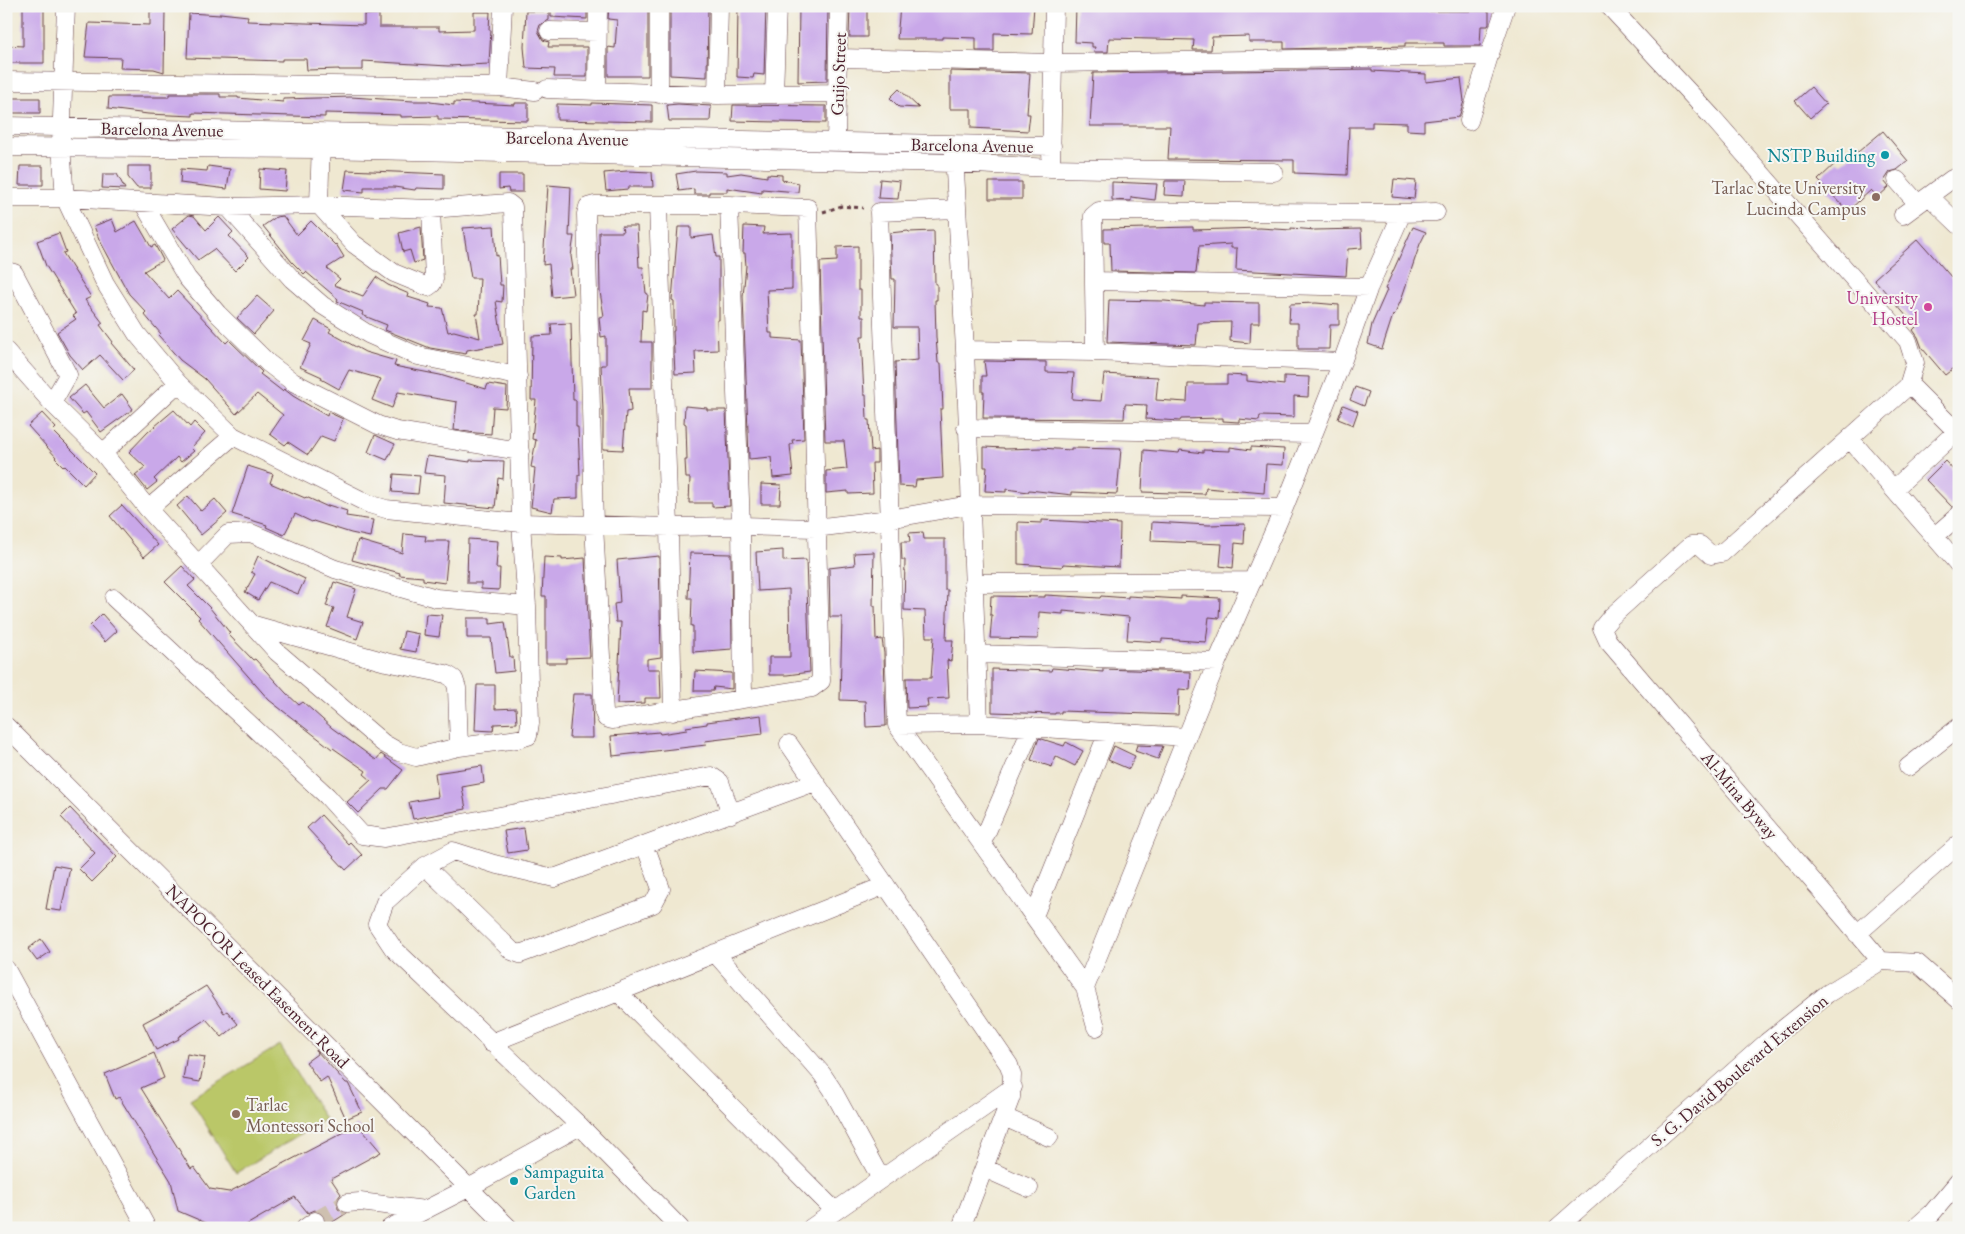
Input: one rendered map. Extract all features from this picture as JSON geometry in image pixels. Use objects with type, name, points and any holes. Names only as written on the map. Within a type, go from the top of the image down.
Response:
[{"type":"street","points":[[66,6],[61,146],[65,198],[105,283],[137,334],[178,383],[233,436],[370,504],[386,509],[521,523],[669,528],[742,526],[815,528],[890,519],[969,505],[1284,508]]},
{"type":"street","points":[[499,87],[503,6]]},
{"type":"street","points":[[597,91],[598,6]]},
{"type":"street","points":[[658,94],[659,6]]},
{"type":"street","points":[[717,95],[719,6]]},
{"type":"street","points":[[774,94],[777,6]]},
{"type":"street","name":"Guijo Street","points":[[836,142],[839,6]]},
{"type":"street","points":[[1052,146],[1054,6]]},
{"type":"street","points":[[1469,121],[1506,6]]},
{"type":"street","points":[[1609,6],[1712,118],[1908,341],[1915,364],[1908,386],[1850,439],[1959,565]]},
{"type":"street","points":[[549,31],[598,32]]},
{"type":"street","points":[[839,58],[1054,63],[1489,56]]},
{"type":"street","points":[[6,81],[499,87],[717,95],[838,93]]},
{"type":"street","name":"Barcelona Avenue","points":[[6,126],[62,126],[321,141],[1051,168],[1052,146],[836,142],[321,141],[6,147]]},
{"type":"street","points":[[321,141],[320,205],[354,244],[394,273],[428,287],[434,279],[431,209]]},
{"type":"street","points":[[954,145],[979,724]]},
{"type":"street","points":[[1051,168],[1274,172]]},
{"type":"street","points":[[1903,215],[1952,179],[1959,176]]},
{"type":"street","points":[[1897,180],[1959,225]]},
{"type":"street","points":[[6,198],[65,198],[228,207],[320,205],[431,209],[508,203],[513,207],[521,523],[527,606],[530,723],[528,736],[459,747],[416,758],[399,752],[383,743],[276,652],[254,625],[148,509],[103,453],[52,403],[6,351]]},
{"type":"street","points":[[142,203],[187,278],[218,314],[268,363],[293,382],[378,426],[397,431],[520,451]]},
{"type":"street","points":[[595,205],[729,205],[808,208],[815,528],[821,681],[812,688],[673,712],[612,720],[606,718],[604,713],[594,525],[586,214],[588,208],[595,205]]},
{"type":"street","points":[[658,205],[673,712]]},
{"type":"street","points":[[729,205],[742,526],[743,699]]},
{"type":"street","points":[[228,207],[292,279],[322,305],[368,334],[418,356],[518,376]]},
{"type":"street","points":[[956,209],[879,212],[897,725],[1085,988],[1096,1027]]},
{"type":"street","points":[[1095,352],[1095,281],[1092,216],[1099,211],[1402,214],[1436,212]]},
{"type":"street","points":[[1085,988],[1217,662],[1284,508],[1342,362],[1369,287],[1402,214]]},
{"type":"street","points":[[6,271],[14,273],[68,375],[52,403]]},
{"type":"street","points":[[1095,281],[1369,287]]},
{"type":"street","points":[[964,350],[1095,352],[1342,362]]},
{"type":"street","points":[[103,453],[178,383]]},
{"type":"street","points":[[1894,488],[1958,433],[1914,389],[1908,386]]},
{"type":"street","points":[[966,428],[1312,434]]},
{"type":"street","points":[[148,509],[233,436]]},
{"type":"street","name":"Al-Mina Byway","points":[[1850,439],[1722,553],[1712,556],[1700,545],[1691,545],[1611,617],[1602,628],[1608,641],[1881,961]]},
{"type":"street","points":[[1934,536],[1959,514]]},
{"type":"street","points":[[198,564],[228,534],[251,534],[335,569],[436,598],[527,606]]},
{"type":"street","points":[[973,583],[1253,581]]},
{"type":"street","points":[[114,598],[327,796],[362,835],[384,838],[444,826],[490,820],[711,776],[720,782],[732,814]]},
{"type":"street","points":[[254,625],[386,662],[446,674],[454,679],[457,688],[459,747]]},
{"type":"street","points":[[976,654],[1217,662]]},
{"type":"street","points":[[897,725],[979,724],[1187,737]]},
{"type":"street","name":"NAPOCOR Leased Easement Road","points":[[6,726],[470,1187],[508,1228]]},
{"type":"street","points":[[982,843],[1032,727]]},
{"type":"street","points":[[1908,767],[1959,727]]},
{"type":"street","points":[[1034,916],[1108,732]]},
{"type":"street","points":[[789,744],[1009,1065],[1012,1075],[1012,1097],[961,1228]]},
{"type":"street","points":[[680,1228],[580,1126],[393,948],[377,924],[385,902],[425,866],[453,851],[494,864],[554,878],[815,782]]},
{"type":"street","points":[[444,826],[453,851]]},
{"type":"street","points":[[1857,934],[1959,844]]},
{"type":"street","points":[[425,866],[512,951],[520,954],[653,904],[661,889],[645,845]]},
{"type":"street","points":[[491,1043],[886,885]]},
{"type":"street","points":[[715,953],[822,1074],[881,1179]]},
{"type":"street","points":[[1881,961],[1917,963],[1959,1000]]},
{"type":"street","name":"S. G. David Boulevard Extension","points":[[1558,1228],[1766,1042],[1827,994],[1881,961]]},
{"type":"street","points":[[6,969],[147,1228]]},
{"type":"street","points":[[618,992],[835,1211]]},
{"type":"street","points":[[811,1228],[1013,1086]]},
{"type":"street","points":[[1004,1117],[1049,1137]]},
{"type":"street","points":[[390,1228],[470,1187],[580,1126]]},
{"type":"street","points":[[984,1168],[1029,1188]]},
{"type":"street","points":[[1915,1228],[1959,1181]]},
{"type":"street","points":[[347,1203],[360,1202],[425,1210]]},
{"type":"path","points":[[808,208],[817,214],[842,206],[879,212]]},
{"type":"green space","points":[[280,1045],[325,1119],[236,1173],[190,1099]]},
{"type":"building","points":[[23,6],[44,6],[44,63],[6,63],[6,45],[23,46]]},
{"type":"building","points":[[551,6],[587,6],[587,19],[551,17]]},
{"type":"building","points":[[609,6],[648,6],[648,76],[608,76],[608,47],[615,48],[617,20],[608,19]]},
{"type":"building","points":[[670,6],[708,6],[707,77],[670,75]]},
{"type":"building","points":[[738,6],[766,6],[764,75],[754,74],[753,78],[737,77]]},
{"type":"building","points":[[799,6],[828,6],[827,81],[798,82]]},
{"type":"building","points":[[850,6],[867,6],[867,37],[849,37]]},
{"type":"building","points":[[900,6],[1034,6],[1032,34],[994,33],[994,51],[976,51],[976,38],[897,39]]},
{"type":"building","points":[[1076,6],[1428,6],[1428,11],[1489,11],[1489,24],[1488,26],[1481,26],[1480,46],[1444,46],[1444,43],[1405,43],[1405,46],[1284,49],[1284,42],[1249,42],[1249,36],[1212,37],[1211,50],[1193,50],[1194,40],[1109,38],[1108,52],[1094,52],[1095,47],[1092,47],[1092,43],[1075,42]]},
{"type":"building","points":[[150,11],[165,11],[164,72],[154,69],[120,68],[121,58],[85,57],[89,23],[150,25]]},
{"type":"building","points":[[526,11],[549,11],[549,20],[540,25],[538,31],[543,40],[549,42],[548,47],[587,47],[587,77],[554,77],[555,69],[526,68],[524,47]]},
{"type":"building","points":[[474,12],[490,12],[489,64],[448,66],[363,61],[363,70],[307,70],[306,59],[282,59],[282,61],[187,58],[189,13],[220,15],[220,13],[248,16],[247,21],[364,25],[364,15],[379,14],[379,27],[439,27],[439,31],[474,30]]},
{"type":"building","points":[[1372,69],[1372,71],[1426,74],[1426,82],[1461,78],[1464,101],[1459,117],[1424,121],[1424,131],[1407,130],[1407,123],[1372,122],[1372,127],[1349,127],[1347,175],[1294,173],[1294,160],[1168,159],[1170,126],[1090,126],[1093,73]]},
{"type":"building","points":[[950,71],[1030,73],[1027,114],[1030,114],[1028,131],[971,128],[971,109],[950,109]]},
{"type":"building","points":[[1811,87],[1826,104],[1810,118],[1795,101]]},
{"type":"building","points":[[899,89],[919,108],[899,107],[890,98]]},
{"type":"building","points":[[169,94],[220,94],[220,97],[283,102],[283,99],[351,97],[430,101],[454,105],[454,102],[515,105],[515,103],[528,103],[528,121],[438,119],[438,116],[401,117],[401,115],[325,113],[325,117],[193,113],[193,116],[148,114],[108,109],[109,97],[169,97]]},
{"type":"building","points":[[6,98],[40,98],[40,113],[6,112]]},
{"type":"building","points":[[592,103],[652,105],[652,122],[557,120],[557,104],[592,105]]},
{"type":"building","points":[[667,105],[711,106],[710,121],[669,121]]},
{"type":"building","points":[[733,105],[826,106],[826,123],[732,121]]},
{"type":"building","points":[[1883,131],[1908,161],[1897,170],[1890,172],[1884,181],[1889,187],[1878,197],[1871,190],[1848,211],[1818,180],[1838,161],[1841,164],[1856,150],[1858,152]]},
{"type":"building","points":[[20,166],[43,166],[43,185],[19,185]]},
{"type":"building","points":[[128,166],[151,166],[151,188],[137,188],[128,177]]},
{"type":"building","points":[[208,166],[230,169],[227,189],[180,183],[181,169],[207,171]]},
{"type":"building","points":[[260,169],[287,171],[285,191],[259,189]]},
{"type":"building","points":[[347,170],[444,174],[444,189],[416,188],[415,190],[394,187],[364,187],[364,192],[344,190]]},
{"type":"building","points":[[627,171],[652,172],[653,187],[628,187],[628,189],[606,191],[604,173]]},
{"type":"building","points":[[696,171],[727,172],[727,175],[741,173],[767,177],[767,174],[782,175],[782,180],[799,183],[798,192],[762,189],[762,193],[727,188],[727,192],[709,192],[709,194],[694,194],[694,189],[679,191],[676,174]]},
{"type":"building","points":[[103,174],[117,174],[125,189],[102,188]]},
{"type":"building","points":[[499,174],[523,174],[523,192],[509,192],[508,188],[499,189]]},
{"type":"building","points":[[880,179],[900,181],[898,199],[878,198]]},
{"type":"building","points":[[1394,179],[1416,181],[1414,199],[1392,197]]},
{"type":"building","points":[[1165,181],[1185,181],[1184,196],[1164,195]]},
{"type":"building","points":[[989,182],[1022,182],[1022,199],[989,199]]},
{"type":"building","points":[[1112,182],[1157,184],[1155,200],[1131,197],[1131,201],[1112,200]]},
{"type":"building","points":[[548,185],[571,187],[569,236],[574,236],[571,256],[573,269],[570,269],[573,295],[552,297],[549,264],[543,265]]},
{"type":"building","points":[[189,215],[194,216],[206,230],[219,217],[233,232],[229,236],[249,257],[235,271],[214,249],[198,260],[172,229]]},
{"type":"building","points":[[283,216],[297,235],[311,221],[336,244],[344,257],[327,268],[340,279],[334,285],[363,296],[376,277],[388,285],[409,294],[408,297],[430,304],[429,307],[442,308],[448,332],[454,331],[480,338],[476,314],[478,314],[480,278],[471,278],[463,228],[494,226],[500,285],[503,285],[502,302],[496,301],[503,344],[467,350],[466,354],[430,348],[385,330],[387,325],[362,315],[363,312],[337,301],[338,299],[306,272],[304,274],[292,262],[263,226],[276,217]]},
{"type":"building","points":[[112,219],[117,232],[136,221],[151,247],[155,245],[163,260],[144,271],[169,299],[177,291],[226,343],[229,340],[262,372],[260,374],[282,391],[284,389],[327,416],[328,412],[343,419],[334,441],[321,436],[308,455],[288,442],[285,445],[270,434],[283,415],[257,394],[236,414],[205,379],[180,360],[159,336],[161,334],[144,314],[146,312],[129,294],[99,239],[94,226]]},
{"type":"building","points":[[622,226],[637,226],[639,267],[643,267],[646,293],[648,294],[646,311],[642,310],[641,342],[652,342],[652,388],[629,388],[631,411],[626,412],[623,450],[603,449],[601,365],[606,365],[606,336],[601,337],[599,317],[604,316],[600,292],[599,232],[623,232]]},
{"type":"building","points":[[744,226],[764,227],[763,234],[792,233],[792,289],[767,290],[769,333],[772,333],[772,338],[801,340],[804,439],[792,440],[793,444],[790,445],[793,476],[773,478],[771,457],[749,459],[743,296],[746,266],[745,253],[743,253]]},
{"type":"building","points":[[421,227],[423,260],[414,263],[410,250],[403,252],[399,233]]},
{"type":"building","points":[[678,227],[691,227],[691,238],[713,235],[716,257],[719,257],[718,350],[695,351],[696,373],[675,374],[674,301],[672,300]]},
{"type":"building","points":[[1193,227],[1193,230],[1260,228],[1291,230],[1291,228],[1315,230],[1361,229],[1362,248],[1348,249],[1346,276],[1236,270],[1237,248],[1231,248],[1231,244],[1199,246],[1196,273],[1111,271],[1110,243],[1104,243],[1104,229]]},
{"type":"building","points":[[1413,227],[1426,232],[1401,300],[1393,315],[1382,349],[1368,344],[1372,324],[1387,290],[1385,289]]},
{"type":"building","points":[[934,231],[935,284],[937,284],[937,300],[935,300],[936,337],[938,363],[941,363],[943,409],[940,409],[943,478],[916,480],[915,487],[899,486],[895,362],[918,360],[917,327],[894,327],[895,279],[892,279],[890,233]]},
{"type":"building","points":[[59,233],[66,252],[63,253],[91,297],[85,300],[103,323],[100,325],[113,342],[111,343],[134,370],[123,380],[100,355],[83,370],[70,355],[57,332],[76,319],[73,316],[76,314],[46,266],[37,241]]},
{"type":"building","name":"University Hostel","points":[[1918,239],[1959,286],[1959,364],[1945,375],[1922,348],[1913,330],[1916,327],[1874,279]]},
{"type":"building","points":[[858,246],[858,290],[861,290],[861,317],[864,317],[864,336],[861,336],[864,395],[866,395],[871,451],[877,450],[877,463],[872,463],[873,493],[848,494],[848,491],[826,493],[826,471],[847,469],[844,441],[825,441],[820,262],[837,261],[837,247]]},
{"type":"building","points":[[257,296],[274,311],[254,334],[237,318]]},
{"type":"building","points":[[1109,300],[1165,301],[1204,305],[1204,302],[1259,303],[1259,323],[1251,323],[1250,343],[1230,341],[1231,322],[1198,323],[1196,345],[1107,342]]},
{"type":"building","points":[[1316,303],[1339,305],[1339,325],[1330,325],[1329,349],[1298,349],[1298,323],[1289,323],[1290,304]]},
{"type":"building","points":[[315,320],[331,329],[329,332],[365,352],[396,361],[394,366],[440,375],[486,389],[488,384],[507,387],[506,408],[493,407],[491,434],[476,433],[454,430],[457,402],[398,392],[392,408],[372,400],[381,379],[349,370],[339,389],[321,379],[322,377],[300,367],[311,344],[304,341]]},
{"type":"building","points":[[571,323],[573,400],[576,400],[580,475],[578,475],[578,498],[554,499],[552,512],[531,507],[535,468],[531,467],[536,440],[532,439],[536,400],[531,400],[532,336],[552,335],[551,324]]},
{"type":"building","points":[[984,361],[1046,362],[1046,372],[1074,373],[1072,399],[1101,401],[1104,374],[1158,377],[1156,400],[1187,402],[1188,384],[1227,384],[1227,375],[1247,376],[1247,381],[1284,385],[1284,376],[1309,377],[1308,397],[1294,396],[1294,417],[1260,416],[1259,421],[1239,419],[1239,422],[1223,421],[1223,418],[1181,419],[1180,421],[1146,419],[1147,405],[1125,404],[1124,419],[983,418],[984,392],[982,392],[982,376],[986,376]]},
{"type":"building","points":[[85,385],[104,408],[122,394],[133,409],[101,432],[86,412],[83,414],[69,398]]},
{"type":"building","points":[[1355,387],[1369,392],[1364,406],[1350,400]]},
{"type":"building","points":[[1343,405],[1358,411],[1353,425],[1338,419]]},
{"type":"building","points":[[685,406],[707,408],[707,410],[726,410],[730,506],[712,507],[712,503],[689,503],[690,478],[686,478],[685,460],[687,460],[686,424],[684,423]]},
{"type":"building","points":[[174,410],[190,427],[194,422],[205,433],[191,448],[194,451],[181,462],[177,457],[154,479],[157,482],[147,490],[135,475],[145,467],[129,452],[148,432]]},
{"type":"building","points":[[42,413],[56,428],[53,431],[95,473],[84,485],[55,458],[28,426]]},
{"type":"building","points":[[375,435],[395,444],[387,460],[368,452]]},
{"type":"building","points":[[984,447],[1071,450],[1071,448],[1121,449],[1117,494],[1072,492],[1072,495],[1006,489],[1006,492],[985,491],[987,467],[984,467]]},
{"type":"building","points":[[1230,447],[1251,450],[1251,447],[1284,449],[1283,465],[1266,464],[1264,493],[1206,488],[1205,494],[1142,492],[1144,450],[1179,453],[1180,450],[1203,453],[1203,450],[1230,451]]},
{"type":"building","points":[[427,456],[470,462],[470,460],[504,461],[503,479],[498,478],[495,508],[444,503],[446,475],[424,473]]},
{"type":"building","points":[[1945,461],[1959,476],[1959,505],[1952,507],[1926,480]]},
{"type":"building","points":[[248,466],[273,474],[270,483],[328,507],[328,505],[347,511],[346,516],[373,520],[370,537],[312,522],[295,514],[284,535],[266,527],[267,525],[232,514]]},
{"type":"building","points":[[394,474],[420,476],[418,494],[392,492]]},
{"type":"building","points":[[761,484],[781,485],[780,504],[761,504]]},
{"type":"building","points":[[188,496],[201,511],[215,499],[227,513],[201,535],[177,506]]},
{"type":"building","points":[[122,505],[158,545],[144,557],[110,516]]},
{"type":"building","points":[[1042,520],[1120,524],[1119,567],[1063,564],[1062,567],[1018,564],[1018,522],[1042,523]]},
{"type":"building","points":[[1152,522],[1209,525],[1245,524],[1244,544],[1235,543],[1233,568],[1220,566],[1222,544],[1151,541]]},
{"type":"building","points":[[923,532],[924,539],[945,539],[945,590],[948,590],[946,640],[953,640],[951,661],[947,660],[949,698],[927,699],[928,707],[907,708],[906,678],[931,678],[934,637],[926,637],[925,611],[904,610],[905,560],[902,560],[901,542],[910,542],[909,533]]},
{"type":"building","points":[[404,534],[426,536],[425,541],[449,541],[445,583],[423,580],[423,577],[399,575],[400,573],[352,560],[358,540],[402,553]]},
{"type":"building","points":[[468,539],[498,541],[496,568],[500,568],[499,590],[481,589],[481,583],[467,583]]},
{"type":"building","points":[[783,550],[783,561],[806,560],[810,672],[769,675],[769,657],[790,657],[789,589],[758,591],[756,552]]},
{"type":"building","points":[[874,552],[873,606],[875,606],[876,640],[882,639],[884,653],[886,726],[866,727],[865,701],[840,700],[842,617],[830,617],[829,568],[855,565],[854,553]]},
{"type":"building","points":[[690,553],[731,554],[732,649],[693,652],[693,626],[691,626],[692,598],[688,598]]},
{"type":"building","points":[[258,556],[305,579],[298,594],[269,582],[258,600],[245,592],[255,574],[251,572]]},
{"type":"building","points":[[659,556],[661,657],[647,659],[647,669],[660,669],[661,698],[645,698],[645,703],[617,704],[621,622],[616,622],[614,604],[620,603],[617,560]]},
{"type":"building","points":[[544,557],[562,558],[562,560],[585,558],[590,657],[566,658],[566,663],[546,663],[546,596],[542,596]]},
{"type":"building","points":[[182,566],[195,580],[188,586],[210,608],[230,633],[228,634],[299,705],[303,702],[332,728],[376,760],[381,754],[403,770],[388,789],[383,789],[358,813],[347,802],[371,780],[364,774],[366,771],[332,749],[269,700],[198,619],[200,617],[165,582]]},
{"type":"building","points":[[334,582],[356,589],[347,617],[363,622],[357,639],[327,627],[334,608],[326,606]]},
{"type":"building","points":[[1045,595],[1100,598],[1101,596],[1128,598],[1128,596],[1181,599],[1181,596],[1220,598],[1219,618],[1209,617],[1206,642],[1162,639],[1162,642],[1127,640],[1129,617],[1063,611],[1063,614],[1039,612],[1038,639],[990,638],[991,596],[1045,597]]},
{"type":"building","points":[[102,614],[117,631],[105,642],[90,626]]},
{"type":"building","points":[[426,614],[442,615],[439,637],[424,635]]},
{"type":"building","points":[[467,618],[490,618],[490,624],[505,622],[510,657],[513,657],[514,671],[495,673],[491,638],[467,638]]},
{"type":"building","points":[[404,631],[419,634],[416,652],[400,649]]},
{"type":"building","points":[[1052,668],[1103,672],[1103,669],[1191,672],[1190,690],[1179,689],[1178,715],[1061,711],[1061,713],[1055,714],[992,712],[992,669],[1051,671]]},
{"type":"building","points":[[695,671],[732,673],[732,689],[714,687],[713,691],[694,691]]},
{"type":"building","points":[[477,685],[495,685],[495,709],[516,708],[517,723],[494,724],[493,731],[475,730]]},
{"type":"building","points":[[573,694],[592,694],[593,738],[569,738]]},
{"type":"building","points":[[761,715],[763,734],[705,741],[706,745],[613,756],[611,736],[659,732],[660,734],[687,730],[686,727],[707,724],[707,722]]},
{"type":"building","points":[[1039,738],[1064,746],[1066,742],[1083,751],[1075,766],[1055,756],[1052,767],[1031,760]]},
{"type":"building","points":[[1137,745],[1163,746],[1158,759],[1135,751]]},
{"type":"building","points":[[1114,746],[1135,756],[1129,769],[1108,760]]},
{"type":"building","points":[[482,766],[484,783],[462,787],[466,809],[413,819],[409,802],[438,797],[435,773]]},
{"type":"building","points":[[70,808],[117,857],[92,882],[79,869],[95,853],[61,817]]},
{"type":"building","points":[[321,815],[348,844],[350,842],[362,855],[346,870],[307,828]]},
{"type":"building","points":[[524,828],[527,850],[508,853],[504,831]]},
{"type":"building","points":[[54,865],[70,868],[61,911],[46,909]]},
{"type":"building","points":[[41,939],[50,952],[37,961],[28,949]]},
{"type":"building","points":[[206,986],[224,1013],[227,1011],[238,1024],[222,1037],[206,1019],[178,1037],[179,1039],[156,1050],[143,1023]]},
{"type":"building","points":[[316,1050],[348,1083],[362,1112],[346,1119],[327,1077],[320,1082],[306,1062],[317,1054]]},
{"type":"building","points":[[154,1053],[164,1078],[141,1088],[191,1169],[194,1167],[210,1189],[229,1192],[358,1125],[381,1152],[331,1179],[341,1194],[337,1199],[338,1209],[347,1213],[323,1228],[326,1221],[323,1215],[315,1210],[308,1213],[295,1197],[241,1228],[218,1228],[178,1211],[171,1181],[119,1097],[115,1099],[105,1074]]},
{"type":"building","points":[[187,1054],[205,1057],[200,1082],[183,1079]]},
{"type":"tunnel","points":[[315,1221],[347,1203]]},
{"type":"place","name":"NSTP Building","points":[[1885,155]]},
{"type":"place","name":"Tarlac State University Lucinda Campus","points":[[1876,197]]},
{"type":"place","name":"University Hostel","points":[[1928,307]]},
{"type":"place","name":"Tarlac Montessori School","points":[[236,1114]]},
{"type":"place","name":"Sampaguita Garden","points":[[514,1181]]}]
